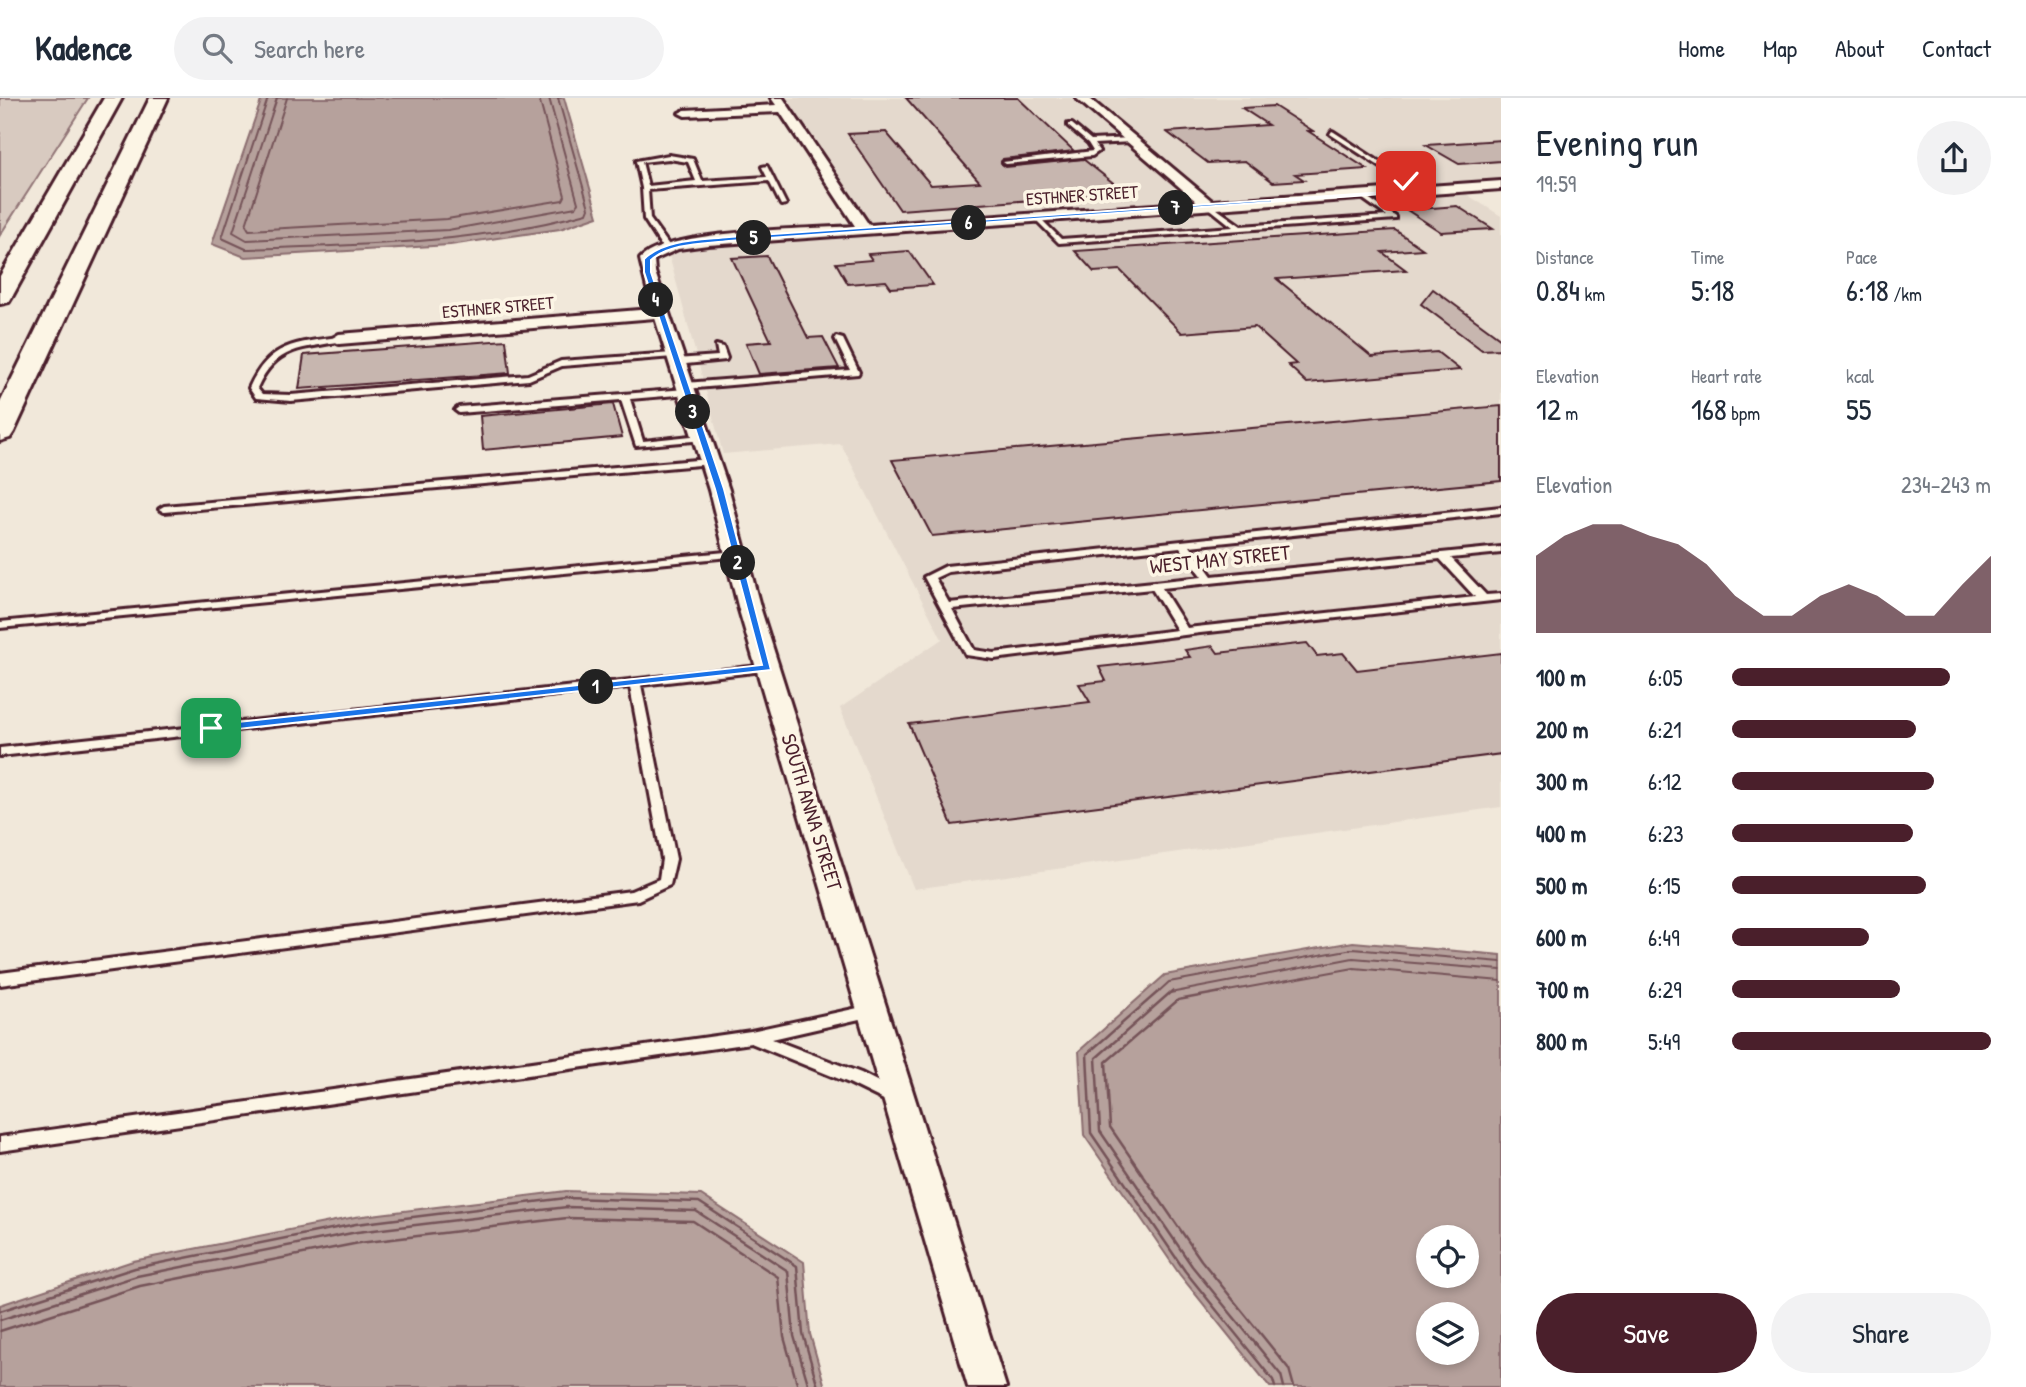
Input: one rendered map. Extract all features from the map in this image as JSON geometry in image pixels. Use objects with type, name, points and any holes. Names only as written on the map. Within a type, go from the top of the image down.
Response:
[{"type":"highway","points":[[0,297],[113,98]]},
{"type":"highway","points":[[0,432],[159,98]]},
{"type":"street","points":[[1082,98],[1210,206]]},
{"type":"street","points":[[685,113],[780,103],[865,230]]},
{"type":"street","name":"ESTHNER STREET","points":[[667,248],[729,239],[1501,185]]},
{"type":"street","name":"SOUTH ANNA STREET","points":[[667,248],[647,259],[648,272],[704,450],[719,489],[768,668],[987,1387]]},
{"type":"street","name":"ESTHNER STREET","points":[[339,339],[660,313]]},
{"type":"lane","points":[[1006,162],[1092,154],[1096,151],[1090,142],[1070,125]]},
{"type":"lane","points":[[1332,133],[1421,191]]},
{"type":"lane","points":[[1090,142],[1132,140]]},
{"type":"lane","points":[[667,248],[648,219],[639,162],[649,158],[669,157],[691,160],[699,183]]},
{"type":"lane","points":[[765,167],[783,204]]},
{"type":"lane","points":[[645,188],[770,179]]},
{"type":"lane","points":[[1037,218],[1059,242],[1394,218],[1362,195]]},
{"type":"lane","points":[[1210,206],[1240,229]]},
{"type":"lane","points":[[339,339],[303,344],[273,355],[261,367],[253,388],[259,396],[291,398],[529,377],[561,364],[675,358],[724,362],[719,347]]},
{"type":"lane","points":[[459,410],[625,397],[855,372],[839,339]]},
{"type":"lane","points":[[625,397],[639,444],[704,450]]},
{"type":"lane","points":[[164,509],[704,450]]},
{"type":"lane","points":[[1501,510],[946,569],[929,577],[970,653],[994,656],[1501,597]]},
{"type":"lane","points":[[1183,544],[1209,580]]},
{"type":"lane","name":"WEST MAY STREET","points":[[944,607],[1501,550]]},
{"type":"lane","points":[[0,625],[736,554]]},
{"type":"lane","points":[[1443,556],[1483,599]]},
{"type":"lane","points":[[1155,586],[1184,632]]},
{"type":"lane","points":[[0,752],[768,668]]},
{"type":"lane","points":[[0,979],[633,896],[652,890],[665,882],[669,859],[635,682]]},
{"type":"lane","points":[[0,1144],[751,1037],[872,1011]]},
{"type":"lane","points":[[751,1037],[855,1077],[899,1100]]},
{"type":"shaded area","points":[[0,98],[88,98],[0,235]]},
{"type":"shaded area","points":[[779,98],[1501,98],[1501,186],[1458,189],[1501,216],[1501,807],[914,889],[840,708],[942,639],[841,444],[723,454],[667,248],[865,230]]},
{"type":"water","points":[[262,98],[564,98],[598,216],[560,229],[450,245],[245,257],[212,244]]},
{"type":"water","points":[[1353,942],[1501,955],[1501,1387],[1270,1387],[1180,1275],[1084,1135],[1079,1051],[1165,975]]},
{"type":"water","points":[[566,1191],[701,1195],[804,1262],[810,1334],[825,1387],[0,1387],[0,1305],[133,1261],[355,1217]]},
{"type":"building","points":[[906,98],[1018,98],[1074,151],[1003,159],[1002,164],[1006,167],[1083,159],[1126,193],[900,210],[848,134],[886,132],[931,185],[980,182]]},
{"type":"building","points":[[1274,106],[1367,169],[1295,174],[1304,180],[1273,182],[1245,161],[1208,163],[1167,132],[1268,125],[1242,108]]},
{"type":"building","points":[[1501,140],[1501,161],[1459,164],[1426,145]]},
{"type":"building","points":[[1457,206],[1493,229],[1441,232],[1407,210]]},
{"type":"building","points":[[1395,230],[1423,249],[1382,252],[1406,270],[1277,279],[1372,357],[1437,352],[1460,370],[1307,383],[1288,365],[1296,364],[1255,327],[1182,333],[1120,270],[1094,272],[1075,251]]},
{"type":"building","points":[[909,251],[933,285],[891,288],[886,281],[848,284],[836,263],[872,260],[868,254]]},
{"type":"building","points":[[767,256],[808,338],[823,337],[839,368],[759,374],[746,343],[771,341],[732,258]]},
{"type":"building","points":[[1433,289],[1501,339],[1501,349],[1482,350],[1421,304]]},
{"type":"building","points":[[506,340],[510,373],[299,389],[304,355]]},
{"type":"building","points":[[613,404],[622,437],[483,450],[480,416]]},
{"type":"building","points":[[1501,406],[1501,481],[932,536],[892,460]]},
{"type":"building","points":[[1307,643],[1317,656],[1343,653],[1357,670],[1501,653],[1501,754],[952,825],[909,724],[1090,702],[1079,684],[1106,681],[1099,667],[1190,657],[1185,650],[1213,646],[1218,653]]},
{"type":"route","points":[[211,728],[768,668],[719,489],[648,272],[647,259],[656,251],[729,239],[1421,191],[1406,181]]}]
